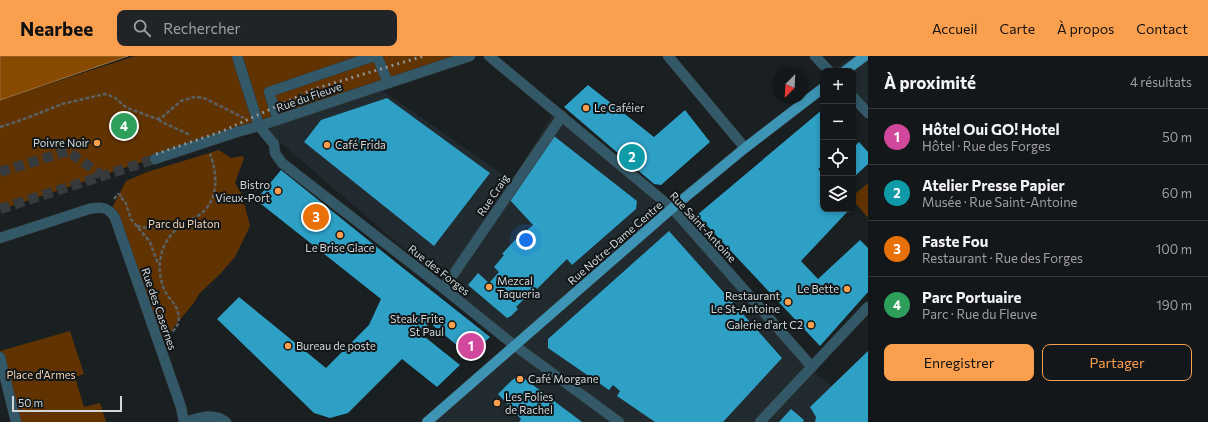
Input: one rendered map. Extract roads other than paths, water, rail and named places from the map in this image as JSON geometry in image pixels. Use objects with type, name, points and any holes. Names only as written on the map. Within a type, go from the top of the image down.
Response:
[{"type":"main road","points":[[849,68],[865,56]]},
{"type":"main road","name":"Rue Notre-Dame Centre","points":[[428,422],[514,346],[745,148],[820,90]]},
{"type":"street","points":[[237,56],[259,126]]},
{"type":"street","points":[[278,120],[269,92],[374,56]]},
{"type":"street","points":[[377,56],[388,83]]},
{"type":"street","name":"Rue du Fleuve","points":[[155,159],[470,56]]},
{"type":"street","name":"Rue Saint-Antoine","points":[[490,56],[673,209],[812,367]]},
{"type":"street","points":[[668,56],[745,148]]},
{"type":"street","points":[[815,56],[826,68]]},
{"type":"street","points":[[856,100],[868,113]]},
{"type":"street","name":"Rue Craig","points":[[443,288],[562,116]]},
{"type":"street","name":"Rue des Forges","points":[[259,126],[274,144],[275,154],[285,166],[443,288],[514,346],[619,422]]},
{"type":"street","name":"Rue des Casernes","points":[[0,238],[89,209],[98,207],[105,208],[110,211],[115,218],[157,337],[181,407],[184,422],[204,416],[212,416],[226,422]]},
{"type":"street","points":[[760,422],[868,307]]},
{"type":"street","points":[[0,357],[16,422]]},
{"type":"tunnel","points":[[0,172],[68,151],[101,175]]},
{"type":"tunnel","points":[[0,209],[155,159]]},
{"type":"railway","points":[[156,154],[223,131],[314,89],[424,56]]},
{"type":"place","name":"Le Caféier","points":[[586,108]]},
{"type":"place","name":"Parc Portuaire","points":[[124,126]]},
{"type":"place","name":"Poivre Noir","points":[[97,143]]},
{"type":"place","name":"Café Frida","points":[[327,145]]},
{"type":"place","name":"Atelier Presse Papier","points":[[632,157]]},
{"type":"place","name":"Bistro Vieux-Port","points":[[278,191]]},
{"type":"place","name":"Faste Fou","points":[[316,217]]},
{"type":"place","name":"Le Brise Glace","points":[[340,235]]},
{"type":"place","name":"Mezcal Taqueria","points":[[489,287]]},
{"type":"place","name":"Le Bette","points":[[847,289]]},
{"type":"place","name":"Restaurant Le St-Antoine","points":[[788,302]]},
{"type":"place","name":"Steak Frite St Paul","points":[[452,325]]},
{"type":"place","name":"Galerie d'art C2","points":[[811,325]]},
{"type":"place","name":"Bureau de poste","points":[[288,346]]},
{"type":"place","name":"Hôtel Oui GO! Hotel","points":[[471,346]]},
{"type":"place","name":"Café Morgane","points":[[520,379]]},
{"type":"place","name":"Les Folies de Rachel","points":[[497,403]]},
{"type":"park label","name":"Parc du Platon","points":[[184,224]]},
{"type":"park label","name":"Place d'Armes","points":[[41,375]]}]
